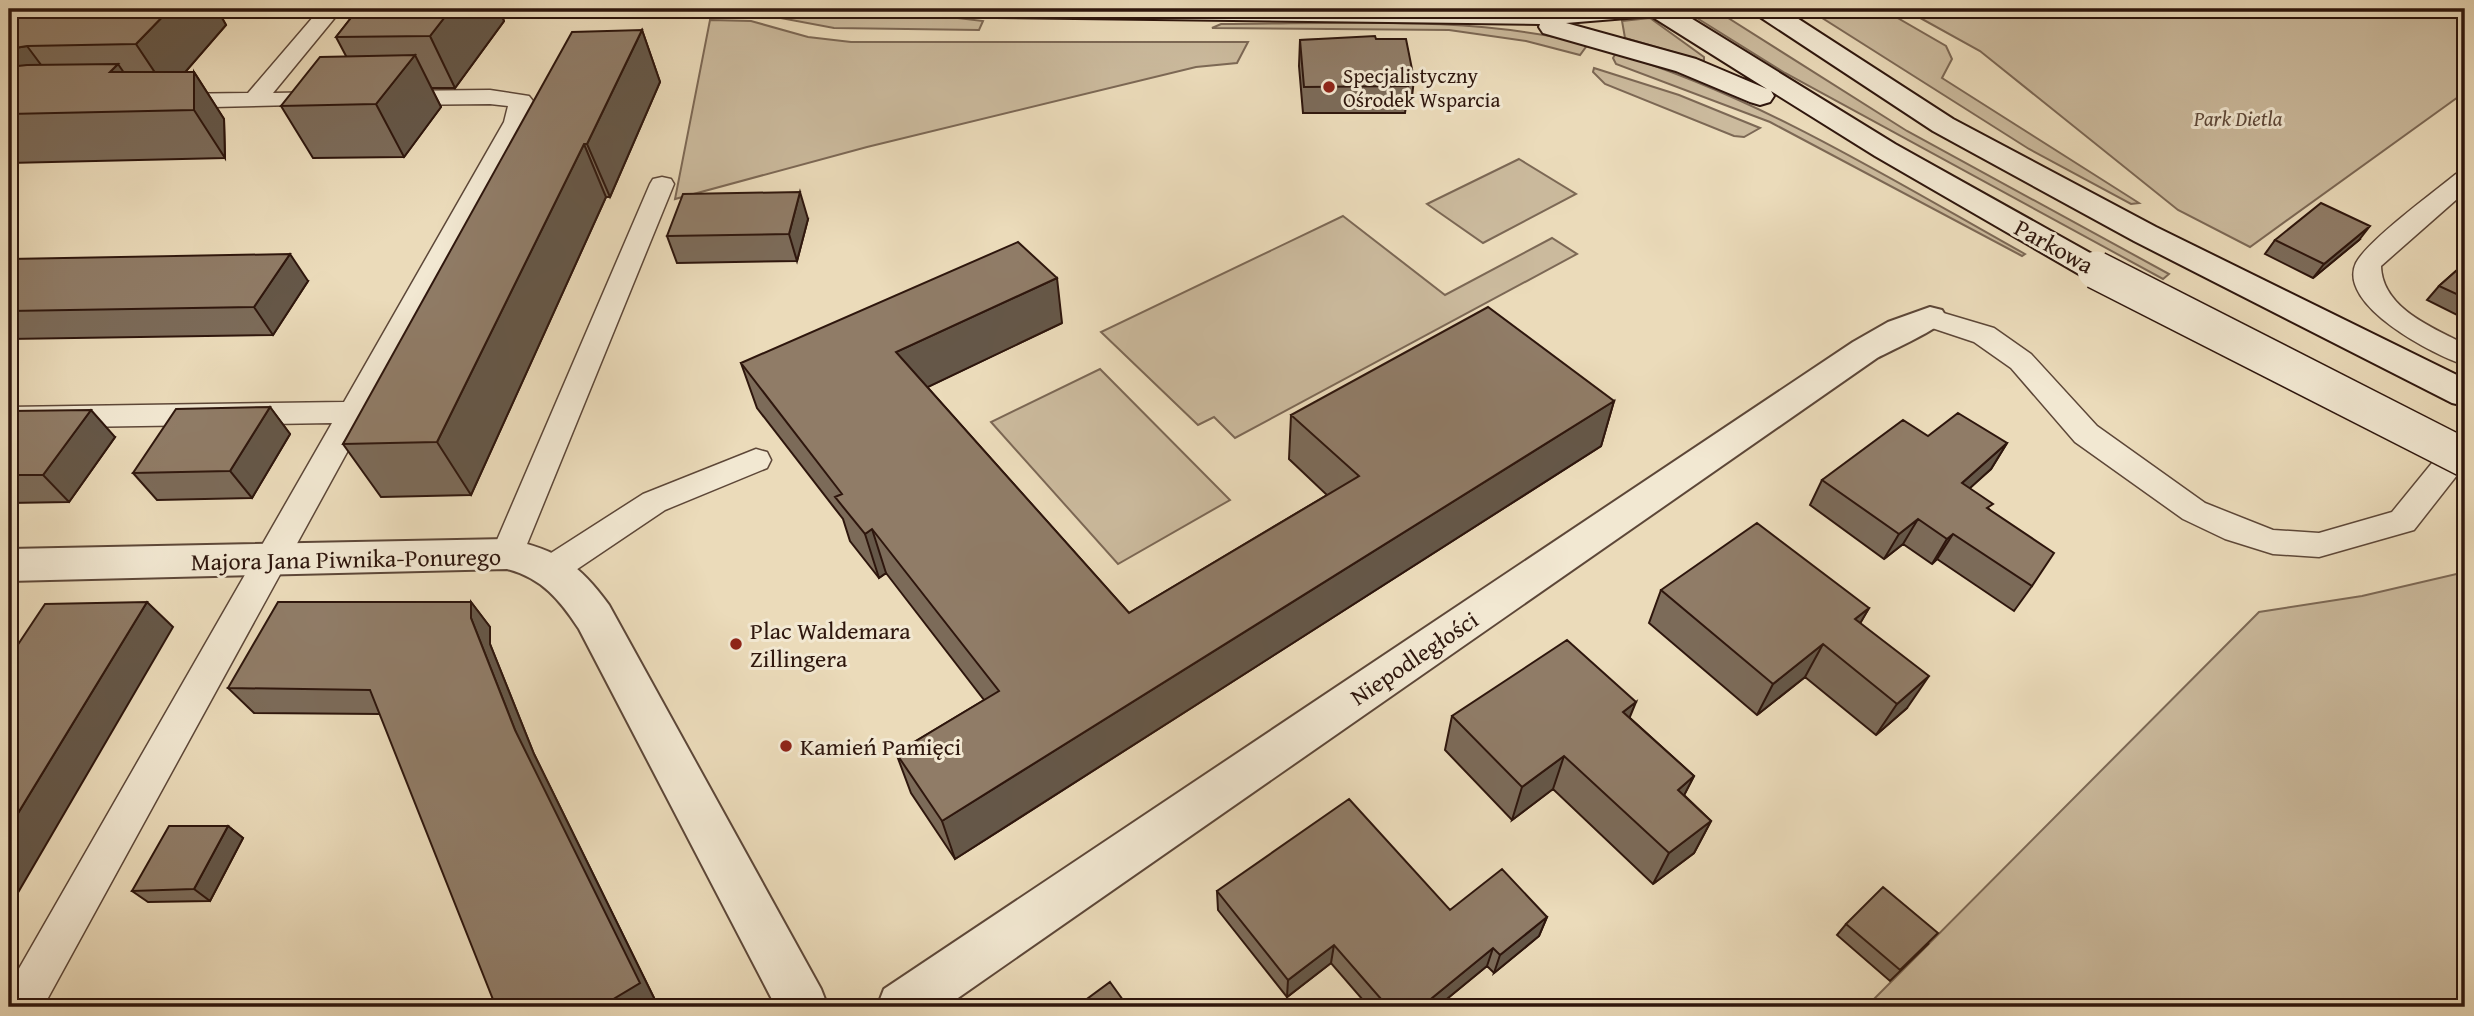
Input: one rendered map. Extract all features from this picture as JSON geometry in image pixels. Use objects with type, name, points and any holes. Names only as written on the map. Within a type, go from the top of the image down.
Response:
[{"type":"street","points":[[996,9],[1330,11],[1520,18],[1647,9]]},
{"type":"street","name":"Parkowa","points":[[1658,9],[1885,150],[2096,270],[2465,458]]},
{"type":"street","points":[[1766,9],[1943,125],[2145,234],[2465,394]]},
{"type":"street","points":[[1520,18],[1686,65],[1885,150]]},
{"type":"street","name":"Niepodległości","points":[[902,1007],[1865,350],[1900,330],[1930,318]]},
{"type":"street","name":"Majora Jana Piwnika-Ponurego","points":[[9,565],[270,562],[507,554],[534,560],[552,569],[576,588],[594,617],[803,1007]]},
{"type":"lane","points":[[255,100],[331,9]]},
{"type":"lane","points":[[20,1007],[516,122],[521,101],[490,97],[145,102]]},
{"type":"lane","points":[[2465,179],[2382,249],[2368,265],[2369,284],[2382,304],[2415,328],[2465,355]]},
{"type":"lane","points":[[507,554],[662,184]]},
{"type":"lane","points":[[1930,318],[1984,335],[2021,361],[2086,434],[2194,511],[2236,530],[2273,542],[2319,545],[2403,521],[2465,444]]},
{"type":"lane","points":[[9,418],[354,412]]},
{"type":"lane","points":[[552,569],[654,502],[756,460]]},
{"type":"green space","points":[[733,9],[788,9],[797,15],[821,18],[882,9],[983,21],[979,30],[834,28]]},
{"type":"green space","points":[[1714,9],[1907,131],[2169,274],[2163,279],[1785,73],[1684,10]]},
{"type":"green space","points":[[1808,9],[1882,9],[1946,46],[1952,59],[1942,78],[2139,203],[2131,204],[2029,149]]},
{"type":"green space","name":"Park Dietla","points":[[1904,9],[2465,9],[2465,92],[2250,247],[2178,210],[1980,51]]},
{"type":"green space","points":[[1650,18],[1704,57],[1704,61],[1625,38],[1622,21]]},
{"type":"green space","points":[[710,20],[751,21],[808,37],[851,42],[1248,42],[1237,63],[1196,67],[867,147],[675,199]]},
{"type":"green space","points":[[1221,24],[1451,25],[1543,35],[1588,44],[1580,55],[1526,41],[1449,30],[1212,28]]},
{"type":"green space","points":[[1616,53],[1723,93],[1775,117],[2025,254],[2022,256],[1770,122],[1616,64],[1613,58]]},
{"type":"green space","points":[[1594,68],[1679,95],[1760,128],[1744,137],[1734,136],[1605,84],[1593,72]]},
{"type":"green space","points":[[1519,159],[1576,194],[1483,243],[1427,204]]},
{"type":"green space","points":[[1343,216],[1445,295],[1552,238],[1577,254],[1235,438],[1214,417],[1198,425],[1101,332]]},
{"type":"green space","points":[[1100,369],[1230,500],[1118,564],[991,422]]},
{"type":"green space","points":[[2465,572],[2465,1007],[1866,1007],[2259,612],[2362,596]]},
{"type":"building","points":[[9,9],[170,9],[136,44],[27,46],[9,49]]},
{"type":"building","points":[[358,9],[451,9],[430,36],[336,37]]},
{"type":"building","points":[[642,30],[437,442],[343,444],[572,32]]},
{"type":"building","points":[[1375,36],[1376,39],[1406,39],[1414,79],[1406,79],[1408,86],[1304,87],[1300,40]]},
{"type":"building","points":[[415,55],[376,104],[281,106],[320,57]]},
{"type":"building","points":[[118,64],[110,72],[194,72],[194,110],[9,114],[9,67]]},
{"type":"building","points":[[800,192],[789,234],[667,236],[683,194]]},
{"type":"building","points":[[2321,203],[2370,226],[2324,264],[2275,240]]},
{"type":"building","points":[[1018,242],[1057,278],[896,352],[1129,613],[1359,476],[1291,415],[1488,307],[1614,401],[942,821],[896,753],[999,691],[872,529],[865,534],[835,497],[842,494],[741,363]]},
{"type":"building","points":[[290,254],[254,307],[9,311],[9,259]]},
{"type":"building","points":[[2465,263],[2465,298],[2439,286]]},
{"type":"building","points":[[270,407],[230,471],[133,473],[176,409]]},
{"type":"building","points":[[91,410],[43,475],[9,475],[9,411]]},
{"type":"building","points":[[1958,413],[2007,443],[1962,483],[1993,504],[1987,508],[2054,553],[2032,586],[1953,534],[1947,539],[1918,519],[1899,534],[1822,480],[1903,420],[1928,436]]},
{"type":"building","points":[[1757,523],[1869,608],[1855,619],[1929,676],[1897,704],[1823,644],[1773,684],[1661,590]]},
{"type":"building","points":[[147,602],[9,828],[9,658],[45,604]]},
{"type":"building","points":[[278,602],[471,602],[471,618],[515,730],[640,983],[600,1007],[496,1007],[370,690],[228,688]]},
{"type":"building","points":[[1567,640],[1636,702],[1623,712],[1694,776],[1678,790],[1711,821],[1669,853],[1564,756],[1522,787],[1452,716]]},
{"type":"building","points":[[1349,799],[1450,910],[1502,869],[1547,917],[1500,955],[1493,948],[1421,1007],[1388,1007],[1334,945],[1288,980],[1217,891]]},
{"type":"building","points":[[169,826],[228,826],[194,889],[132,891]]},
{"type":"building","points":[[1883,887],[1938,933],[1900,970],[1846,924]]},
{"type":"building","points":[[1110,982],[1128,1007],[1076,1007]]},
{"type":"place","name":"Specjalistyczny Ośrodek Wsparcia","points":[[1329,87]]},
{"type":"place","name":"Plac Waldemara Zillingera","points":[[736,644]]},
{"type":"place","name":"Kamień Pamięci","points":[[786,746]]}]
